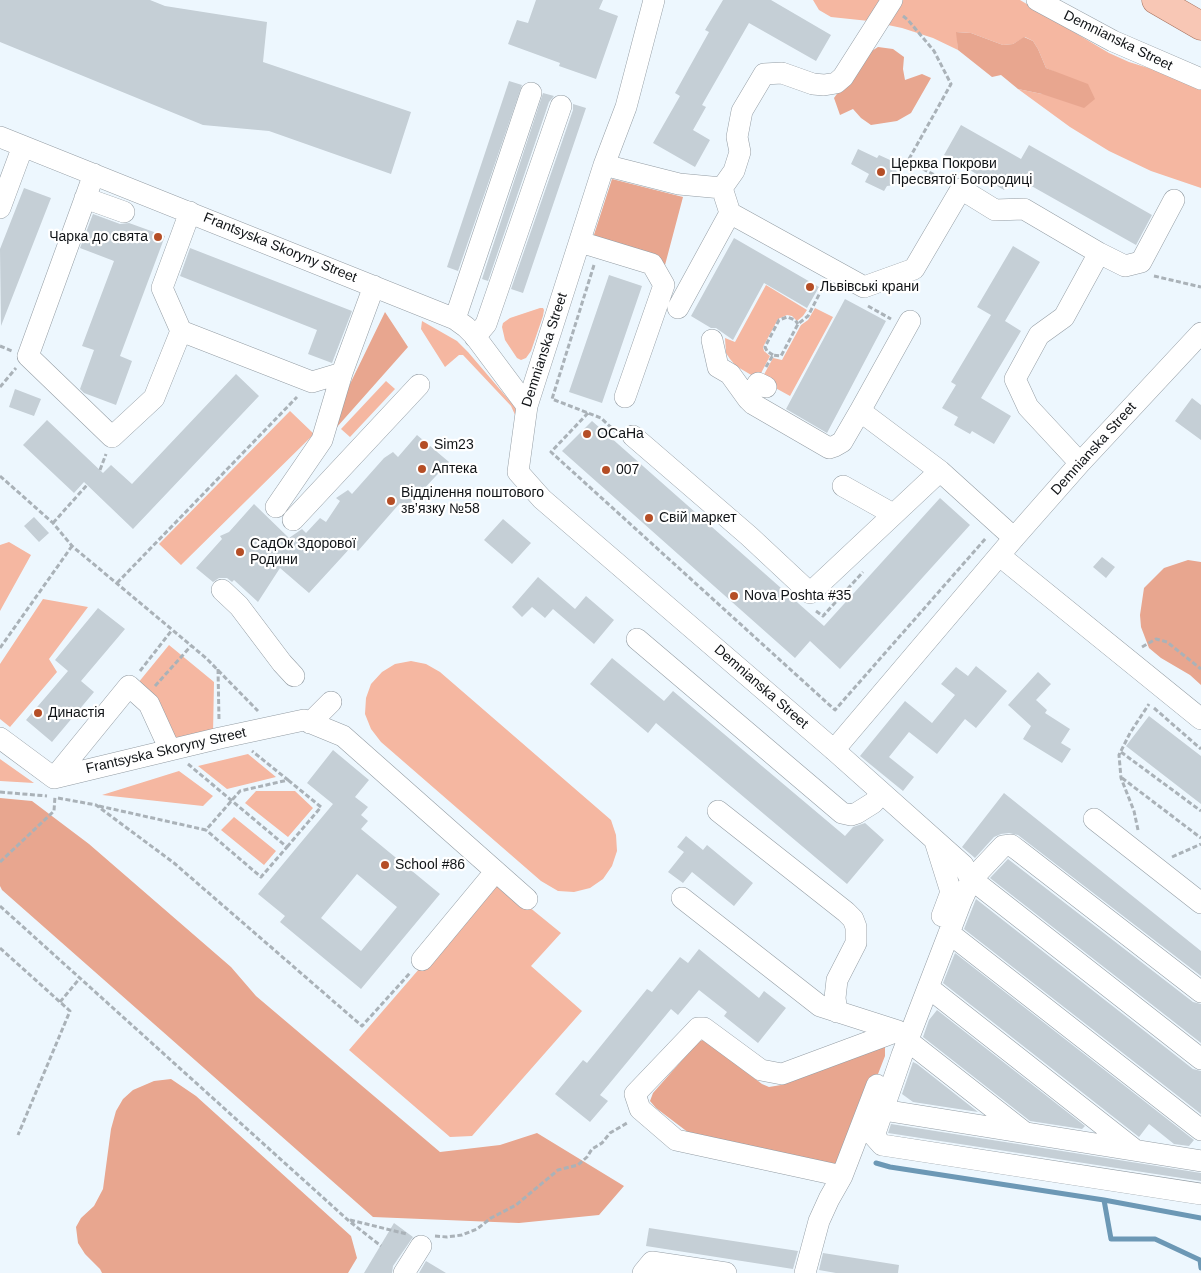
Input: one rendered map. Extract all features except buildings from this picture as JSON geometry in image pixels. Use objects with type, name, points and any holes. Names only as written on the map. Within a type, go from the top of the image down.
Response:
[{"type":"main road","points":[[1156,0],[1201,26]]},
{"type":"street","name":"Demnianska Street","points":[[654,0],[626,107],[604,165],[590,245],[526,406],[518,472],[542,499],[834,750],[963,865],[971,879],[1201,1059]]},
{"type":"street","points":[[722,188],[734,171],[740,152],[737,137],[742,112],[764,74],[782,74],[813,84],[836,83],[843,77],[892,0]]},
{"type":"street","name":"Demnianska Street","points":[[1037,0],[1113,41],[1201,79]]},
{"type":"street","points":[[454,319],[531,93]]},
{"type":"street","points":[[475,337],[486,324],[561,106]]},
{"type":"street","name":"Frantsyska Skoryny Street","points":[[0,137],[454,319],[466,327],[475,337],[526,406]]},
{"type":"street","points":[[0,208],[23,146]]},
{"type":"street","points":[[604,165],[679,184],[722,188]]},
{"type":"street","points":[[94,174],[28,356],[112,437],[154,398],[181,331]]},
{"type":"street","points":[[722,188],[730,213],[864,287],[914,269],[961,189],[996,210],[1024,209],[1125,266],[1140,262],[1174,200]]},
{"type":"street","points":[[85,198],[124,212]]},
{"type":"street","points":[[190,212],[162,288],[181,331],[312,382],[342,373]]},
{"type":"street","points":[[678,308],[730,213]]},
{"type":"street","points":[[590,245],[652,264],[664,285],[625,397]]},
{"type":"street","points":[[1080,463],[1028,407],[1015,379],[1039,335],[1064,317],[1099,253]]},
{"type":"street","points":[[276,507],[322,440],[342,373],[374,286]]},
{"type":"street","points":[[712,340],[718,367],[757,390],[752,404],[829,448],[842,442],[910,321]]},
{"type":"street","name":"Demnianska Street","points":[[834,750],[1080,463],[1201,333]]},
{"type":"street","points":[[293,520],[419,385]]},
{"type":"street","points":[[860,411],[940,471],[1014,538]]},
{"type":"street","points":[[633,436],[749,536],[810,592],[940,471]]},
{"type":"street","points":[[844,486],[893,514]]},
{"type":"street","points":[[1000,556],[1201,719]]},
{"type":"street","points":[[222,590],[239,606],[294,676]]},
{"type":"street","points":[[637,638],[842,813],[851,815],[858,813],[873,803],[882,793]]},
{"type":"street","points":[[0,738],[54,787],[136,692],[149,704],[170,750]]},
{"type":"street","points":[[310,723],[331,702]]},
{"type":"street","name":"Frantsyska Skoryny Street","points":[[54,787],[170,750],[304,720],[343,736],[495,872]]},
{"type":"street","points":[[718,810],[853,919],[856,927],[856,943],[837,980],[835,998],[837,1012]]},
{"type":"street","points":[[1094,819],[1201,903]]},
{"type":"street","points":[[935,841],[951,892],[903,1036],[874,1136],[882,1145],[1201,1194]]},
{"type":"street","points":[[805,1273],[819,1221],[842,1176],[903,1036],[929,988],[971,879],[1003,846],[1011,845],[1201,992]]},
{"type":"street","points":[[422,960],[495,872],[527,899]]},
{"type":"street","points":[[682,898],[820,1006],[903,1036],[1025,1133]]},
{"type":"street","points":[[950,933],[1201,1130]]},
{"type":"street","points":[[929,988],[1136,1151]]},
{"type":"street","points":[[842,1176],[676,1140],[640,1109],[634,1094],[698,1028],[704,1028],[761,1070],[782,1074],[903,1036]]},
{"type":"street","points":[[883,1110],[1201,1161]]},
{"type":"street","points":[[404,1273],[421,1238]]},
{"type":"street","points":[[644,1273],[652,1262],[726,1273]]},
{"type":"path","points":[[908,20],[934,51],[951,84],[909,159],[910,162],[961,189]]},
{"type":"path","points":[[552,399],[590,245]]},
{"type":"path","points":[[1125,266],[1158,277],[1201,287]]},
{"type":"path","points":[[798,324],[795,320],[787,317],[779,320],[765,347],[767,351],[773,355],[781,356],[798,324],[808,316],[825,283]]},
{"type":"path","points":[[757,390],[773,355]]},
{"type":"path","points":[[117,583],[312,382]]},
{"type":"path","points":[[0,476],[53,523],[72,546],[218,668],[274,726]]},
{"type":"path","points":[[53,523],[86,485]]},
{"type":"path","points":[[0,648],[72,546]]},
{"type":"path","points":[[136,692],[172,630]]},
{"type":"path","points":[[1124,657],[1156,639],[1167,642],[1201,670]]},
{"type":"path","points":[[136,692],[191,646]]},
{"type":"path","points":[[0,792],[54,787],[96,805],[206,830],[261,877],[321,807],[288,780],[226,736],[218,668]]},
{"type":"path","points":[[1149,704],[1119,754],[1121,778],[1134,811],[1148,861],[1201,844]]},
{"type":"path","points":[[170,750],[288,847]]},
{"type":"path","points":[[1121,752],[1201,811]]},
{"type":"path","points":[[1121,778],[1201,838]]},
{"type":"path","points":[[206,830],[240,791],[288,780]]},
{"type":"path","points":[[0,862],[54,811],[54,787]]},
{"type":"path","points":[[96,805],[174,863],[362,1026],[422,960]]},
{"type":"path","points":[[0,906],[347,1219],[380,1246]]},
{"type":"path","points":[[0,948],[70,1011],[18,1135]]},
{"type":"path","points":[[60,1002],[80,978]]},
{"type":"path","points":[[347,1219],[421,1238],[462,1235],[477,1229],[497,1215],[511,1209],[558,1170],[570,1168],[583,1161],[592,1149],[602,1143],[610,1133],[630,1121],[640,1109]]},
{"type":"shaded area","points":[[813,0],[1020,0],[1109,53],[1129,62],[1201,87],[1201,188],[1151,171],[1109,151],[1070,127],[1018,89],[1042,94],[1066,77],[1046,68],[1033,41],[1025,37],[1013,44],[1003,45],[971,33],[957,32],[958,50],[933,38],[902,28],[869,21],[831,17],[819,10]]},
{"type":"shaded area","points":[[956,32],[971,33],[1003,45],[1013,44],[1024,37],[1033,41],[1046,68],[1088,84],[1095,99],[1084,108],[1042,94],[1018,89],[1001,75],[992,77],[958,50]]},
{"type":"shaded area","points":[[878,47],[893,49],[904,57],[903,69],[905,80],[922,74],[931,78],[911,113],[897,121],[871,125],[853,109],[840,115],[834,98],[864,56]]},
{"type":"shaded area","points":[[612,179],[683,197],[665,265],[592,241]]},
{"type":"shaded area","points":[[766,285],[807,310],[797,321],[792,316],[787,315],[778,319],[763,347],[764,351],[770,356],[758,379],[736,366],[730,359],[726,353],[725,338],[735,342]]},
{"type":"shaded area","points":[[540,308],[544,310],[543,316],[531,351],[526,358],[521,360],[517,358],[505,340],[503,323],[510,318]]},
{"type":"shaded area","points":[[815,308],[833,317],[790,396],[761,380],[773,358],[782,360],[801,325],[808,320]]},
{"type":"shaded area","points":[[385,312],[408,347],[337,427],[332,421]]},
{"type":"shaded area","points":[[422,321],[457,341],[468,352],[515,407],[516,417],[511,406],[463,355],[459,355],[445,367],[421,329]]},
{"type":"shaded area","points":[[386,381],[395,389],[350,437],[341,429]]},
{"type":"shaded area","points":[[290,411],[314,434],[181,565],[159,544]]},
{"type":"shaded area","points":[[9,542],[31,555],[0,611],[0,545]]},
{"type":"shaded area","points":[[1188,560],[1201,562],[1201,685],[1190,675],[1161,658],[1149,648],[1141,627],[1140,615],[1144,588],[1164,568]]},
{"type":"shaded area","points":[[43,599],[88,607],[49,659],[57,672],[10,727],[0,719],[0,664]]},
{"type":"shaded area","points":[[169,645],[214,682],[213,734],[175,740],[138,683]]},
{"type":"shaded area","points":[[411,661],[426,664],[440,672],[611,820],[616,835],[617,851],[612,866],[603,879],[590,888],[574,892],[558,891],[541,881],[381,742],[371,729],[365,714],[366,698],[371,684],[382,672],[395,664]]},
{"type":"shaded area","points":[[248,754],[276,777],[227,789],[198,766]]},
{"type":"shaded area","points":[[0,759],[34,783],[0,781]]},
{"type":"shaded area","points":[[179,771],[213,796],[203,806],[102,795]]},
{"type":"shaded area","points":[[256,791],[295,791],[313,808],[288,837],[245,803]]},
{"type":"shaded area","points":[[0,798],[32,801],[89,844],[231,967],[256,996],[440,1152],[500,1145],[537,1133],[624,1186],[599,1215],[519,1223],[373,1217],[2,890],[0,886]]},
{"type":"shaded area","points":[[234,817],[276,851],[264,865],[221,830]]},
{"type":"shaded area","points":[[496,880],[561,933],[531,966],[582,1011],[472,1136],[450,1137],[349,1050]]},
{"type":"shaded area","points":[[704,1040],[762,1084],[769,1087],[781,1085],[885,1046],[885,1056],[845,1159],[836,1166],[693,1136],[656,1108],[650,1101],[653,1093],[699,1041]]},
{"type":"shaded area","points":[[171,1079],[196,1096],[351,1236],[357,1258],[348,1273],[102,1273],[78,1243],[76,1227],[81,1218],[94,1206],[103,1189],[111,1129],[116,1111],[123,1099],[133,1090],[154,1081]]},
{"type":"waterway","points":[[876,1163],[890,1167],[1104,1200],[1201,1218]]},
{"type":"waterway","points":[[1104,1200],[1111,1239],[1155,1239],[1200,1260],[1201,1268]]},
{"type":"place","name":"Церква Покрови Пресвятої Богородиці","points":[[881,172]]},
{"type":"place","name":"Чарка до свята","points":[[158,237]]},
{"type":"place","name":"Львівські крани","points":[[810,287]]},
{"type":"place","name":"ОСаНа","points":[[587,434]]},
{"type":"place","name":"Sim23","points":[[424,445]]},
{"type":"place","name":"Аптека","points":[[422,469]]},
{"type":"place","name":"007","points":[[606,470]]},
{"type":"place","name":"Відділення поштового зв’язку №58","points":[[391,501]]},
{"type":"place","name":"Свій маркет","points":[[649,518]]},
{"type":"place","name":"СадОк Здорової Родини","points":[[240,552]]},
{"type":"place","name":"Nova Poshta #35","points":[[734,596]]},
{"type":"place","name":"Династія","points":[[38,713]]},
{"type":"place","name":"School #86","points":[[385,865]]}]
